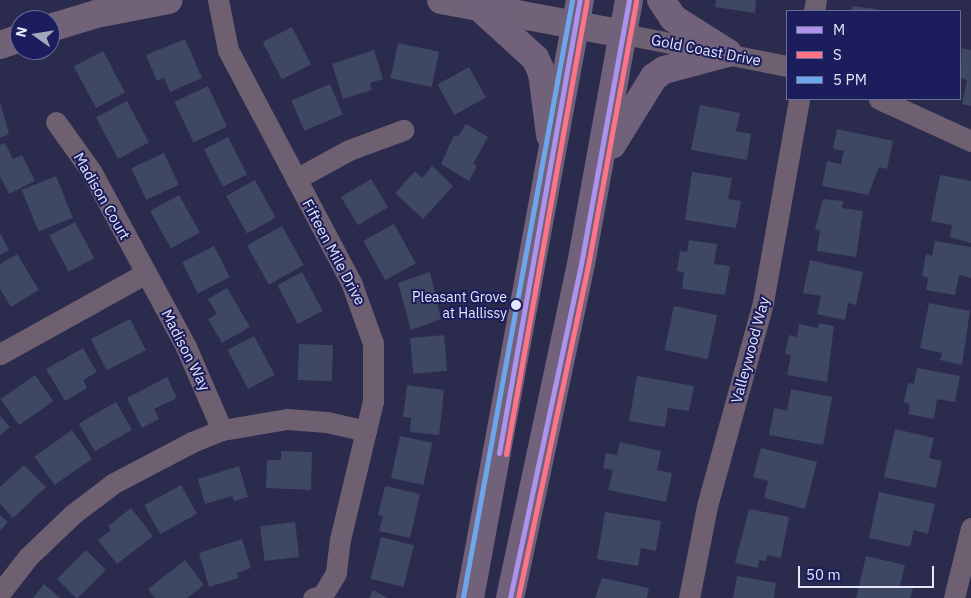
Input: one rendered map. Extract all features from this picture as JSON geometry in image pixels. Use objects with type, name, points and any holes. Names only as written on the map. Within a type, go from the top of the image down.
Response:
[{"type":"main road","points":[[480,8],[507,0]]},
{"type":"main road","points":[[510,598],[600,168],[629,0]]},
{"type":"main road","points":[[661,0],[673,18],[728,53]]},
{"type":"main road","points":[[480,8],[536,58],[542,73],[553,161]]},
{"type":"main road","points":[[470,598],[553,161],[578,13]]},
{"type":"main road","points":[[600,168],[654,77],[664,70],[728,53]]},
{"type":"street","points":[[60,25],[96,14],[169,0]]},
{"type":"street","name":"Fifteen Mile Drive","points":[[218,0],[228,50],[365,312],[375,373],[366,431],[336,574],[322,596],[314,598]]},
{"type":"street","points":[[441,0],[480,8],[578,13],[624,34]]},
{"type":"street","name":"Gold Coast Drive","points":[[624,34],[786,66]]},
{"type":"street","name":"Valleywood Way","points":[[689,598],[706,506],[763,302],[799,100]]},
{"type":"street","points":[[881,100],[971,142]]},
{"type":"street","name":"Madison Court","points":[[56,122],[90,171],[146,273]]},
{"type":"street","points":[[296,179],[349,150],[403,130]]},
{"type":"street","points":[[0,353],[146,273]]},
{"type":"street","name":"Madison Way","points":[[146,273],[186,347],[222,430]]},
{"type":"street","points":[[0,592],[28,557],[73,514],[114,483],[155,459],[222,430],[287,419],[327,422],[366,431]]},
{"type":"street","points":[[954,598],[971,528]]},
{"type":"building","points":[[716,0],[756,0],[755,13],[715,7]]},
{"type":"building","points":[[852,6],[876,9],[876,10],[852,10]]},
{"type":"building","points":[[292,27],[311,64],[282,79],[263,42]]},
{"type":"building","points":[[185,39],[202,78],[170,92],[164,78],[157,81],[146,55]]},
{"type":"building","points":[[398,43],[439,52],[432,87],[391,78]]},
{"type":"building","points":[[962,48],[971,50],[971,106],[962,104],[967,80],[961,78]]},
{"type":"building","points":[[374,50],[383,79],[370,83],[372,90],[343,99],[332,64]]},
{"type":"building","points":[[103,51],[125,92],[96,108],[74,66]]},
{"type":"building","points":[[469,67],[486,98],[454,115],[438,84]]},
{"type":"building","points":[[330,84],[343,114],[304,131],[291,100]]},
{"type":"building","points":[[208,86],[227,127],[193,142],[174,102]]},
{"type":"building","points":[[127,101],[149,142],[118,159],[96,117]]},
{"type":"building","points":[[0,102],[9,134],[0,138]]},
{"type":"building","points":[[700,105],[740,113],[736,131],[751,134],[747,160],[691,150]]},
{"type":"building","points":[[466,124],[488,137],[473,164],[477,166],[469,181],[441,164],[454,135],[458,137]]},
{"type":"building","points":[[837,129],[893,141],[887,169],[879,167],[868,195],[822,186],[827,161],[841,164],[844,151],[833,149]]},
{"type":"building","points":[[228,137],[247,174],[223,187],[204,149]]},
{"type":"building","points":[[5,143],[13,159],[22,155],[35,181],[9,194],[0,176],[0,145]]},
{"type":"building","points":[[164,153],[179,185],[146,200],[131,168]]},
{"type":"building","points":[[432,166],[453,186],[423,219],[395,193],[415,171],[422,178]]},
{"type":"building","points":[[692,172],[732,178],[728,199],[741,201],[736,228],[685,220]]},
{"type":"building","points":[[940,175],[971,181],[971,243],[950,237],[952,225],[931,221]]},
{"type":"building","points":[[56,176],[73,218],[39,232],[22,190]]},
{"type":"building","points":[[371,179],[388,207],[358,225],[341,197]]},
{"type":"building","points":[[255,180],[276,218],[247,234],[226,196]]},
{"type":"building","points":[[179,195],[200,233],[171,249],[150,211]]},
{"type":"building","points":[[823,199],[843,201],[842,208],[863,211],[856,257],[817,251],[820,230],[815,229]]},
{"type":"building","points":[[75,222],[94,258],[69,272],[49,236]]},
{"type":"building","points":[[394,224],[416,263],[385,280],[363,241]]},
{"type":"building","points":[[282,226],[304,265],[269,285],[247,245]]},
{"type":"building","points":[[0,233],[9,250],[0,255]]},
{"type":"building","points":[[689,240],[717,244],[714,264],[730,266],[725,295],[682,289],[684,272],[677,271],[680,251],[687,252]]},
{"type":"building","points":[[935,241],[971,247],[971,278],[959,275],[955,295],[926,290],[928,278],[922,276],[926,254],[932,256]]},
{"type":"building","points":[[214,246],[230,277],[198,294],[182,262]]},
{"type":"building","points":[[17,254],[39,290],[11,307],[0,289],[0,264]]},
{"type":"building","points":[[810,260],[863,272],[856,305],[848,303],[845,320],[817,314],[821,296],[803,293]]},
{"type":"building","points":[[302,272],[323,311],[298,324],[277,285]]},
{"type":"building","points":[[430,272],[441,319],[411,330],[398,283]]},
{"type":"building","points":[[227,288],[250,327],[222,343],[208,319],[217,314],[208,299]]},
{"type":"building","points":[[929,303],[970,311],[962,365],[940,360],[942,353],[920,348]]},
{"type":"building","points":[[674,306],[717,315],[708,359],[665,350]]},
{"type":"building","points":[[130,319],[146,350],[107,370],[91,339]]},
{"type":"building","points":[[819,323],[834,326],[827,382],[787,375],[791,355],[785,354],[789,335],[797,337],[799,324],[818,328]]},
{"type":"building","points":[[444,335],[447,371],[413,374],[410,338]]},
{"type":"building","points":[[254,336],[275,375],[248,389],[228,350]]},
{"type":"building","points":[[299,344],[333,345],[332,381],[298,380]]},
{"type":"building","points":[[83,348],[97,372],[83,380],[87,388],[65,401],[46,369]]},
{"type":"building","points":[[917,368],[960,376],[955,402],[937,399],[934,419],[908,414],[910,404],[904,402],[908,383],[914,384]]},
{"type":"building","points":[[35,375],[53,401],[19,425],[1,399]]},
{"type":"building","points":[[637,376],[694,386],[689,411],[668,408],[665,427],[629,421]]},
{"type":"building","points":[[167,377],[177,398],[154,409],[159,419],[142,428],[127,398]]},
{"type":"building","points":[[407,385],[444,390],[439,435],[410,432],[411,418],[403,417]]},
{"type":"building","points":[[791,389],[832,397],[823,445],[769,435],[774,408],[787,411]]},
{"type":"building","points":[[116,402],[132,430],[95,451],[79,424]]},
{"type":"building","points":[[0,416],[10,427],[0,436]]},
{"type":"building","points":[[895,429],[934,438],[929,458],[942,461],[936,488],[884,477]]},
{"type":"building","points":[[72,430],[92,459],[54,485],[34,456]]},
{"type":"building","points":[[400,436],[432,443],[423,485],[391,478]]},
{"type":"building","points":[[620,442],[661,451],[657,470],[672,473],[666,502],[608,490],[613,470],[603,468],[606,453],[617,455]]},
{"type":"building","points":[[761,448],[817,462],[805,509],[764,498],[768,481],[753,477]]},
{"type":"building","points":[[281,451],[312,452],[311,490],[266,488],[267,460],[281,460]]},
{"type":"building","points":[[24,465],[46,487],[13,518],[0,504],[0,487]]},
{"type":"building","points":[[239,466],[248,497],[234,501],[232,496],[205,504],[198,479]]},
{"type":"building","points":[[181,485],[197,514],[160,534],[144,505]]},
{"type":"building","points":[[385,486],[420,494],[410,538],[379,531],[383,516],[378,515]]},
{"type":"building","points":[[879,492],[935,504],[928,534],[914,530],[910,547],[869,538]]},
{"type":"building","points":[[131,508],[153,536],[117,564],[98,540],[111,530],[108,526]]},
{"type":"building","points":[[749,509],[789,517],[781,558],[767,555],[766,561],[759,560],[758,568],[735,563]]},
{"type":"building","points":[[605,512],[661,521],[656,551],[641,548],[638,566],[597,559]]},
{"type":"building","points":[[0,515],[8,522],[0,531]]},
{"type":"building","points":[[295,522],[299,557],[265,561],[260,526]]},
{"type":"building","points":[[381,537],[414,545],[404,587],[371,579]]},
{"type":"building","points":[[242,539],[251,568],[237,573],[238,578],[209,587],[199,553]]},
{"type":"building","points":[[86,550],[106,570],[78,598],[57,579]]},
{"type":"building","points":[[866,556],[905,565],[900,586],[913,589],[910,598],[856,598]]},
{"type":"building","points":[[185,560],[204,585],[187,598],[155,598],[148,589]]},
{"type":"building","points":[[737,576],[776,583],[774,598],[733,598]]},
{"type":"building","points":[[602,578],[649,588],[647,598],[595,598]]},
{"type":"building","points":[[44,584],[60,598],[33,598]]},
{"type":"building","points":[[373,590],[388,598],[369,598]]},
{"type":"transit line","points":[[463,597],[572,0]]},
{"type":"transit line","name":"M","points":[[499,453],[580,0]]},
{"type":"transit line","name":"M","points":[[510,598],[581,264],[629,0]]},
{"type":"transit line","name":"S","points":[[506,454],[587,1]]},
{"type":"transit line","name":"S","points":[[518,598],[588,266],[636,1]]},
{"type":"place","name":"Pleasant Grove at Hallissy","points":[[516,305]]}]
